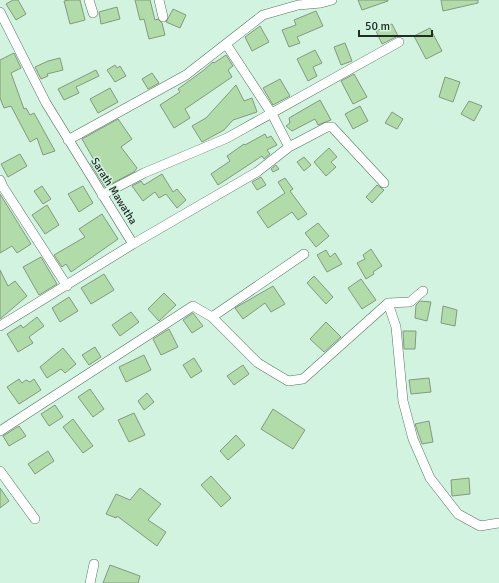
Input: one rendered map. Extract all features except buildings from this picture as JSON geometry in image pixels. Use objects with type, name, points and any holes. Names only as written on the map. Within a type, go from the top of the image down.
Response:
[{"type":"street","points":[[89,0],[93,13]]},
{"type":"street","points":[[159,0],[163,17]]},
{"type":"street","points":[[68,140],[186,75],[263,15],[298,5],[332,0]]},
{"type":"street","name":"Sarath Mawatha","points":[[0,12],[46,103],[134,244]]},
{"type":"street","points":[[102,194],[144,173],[227,138],[400,42]]},
{"type":"street","points":[[226,44],[272,114],[289,147]]},
{"type":"street","points":[[0,326],[134,244],[257,172],[289,147],[327,127],[332,128],[384,183]]},
{"type":"street","points":[[0,180],[3,187],[67,286]]},
{"type":"street","points":[[212,317],[304,254]]},
{"type":"street","points":[[0,432],[193,306],[212,317],[258,363],[288,382],[303,379],[388,303],[410,302],[423,290]]},
{"type":"street","points":[[388,303],[396,327],[402,401],[413,439],[430,478],[458,514],[480,526],[499,523]]},
{"type":"street","points":[[0,471],[35,519]]},
{"type":"street","points":[[90,583],[94,564]]}]
